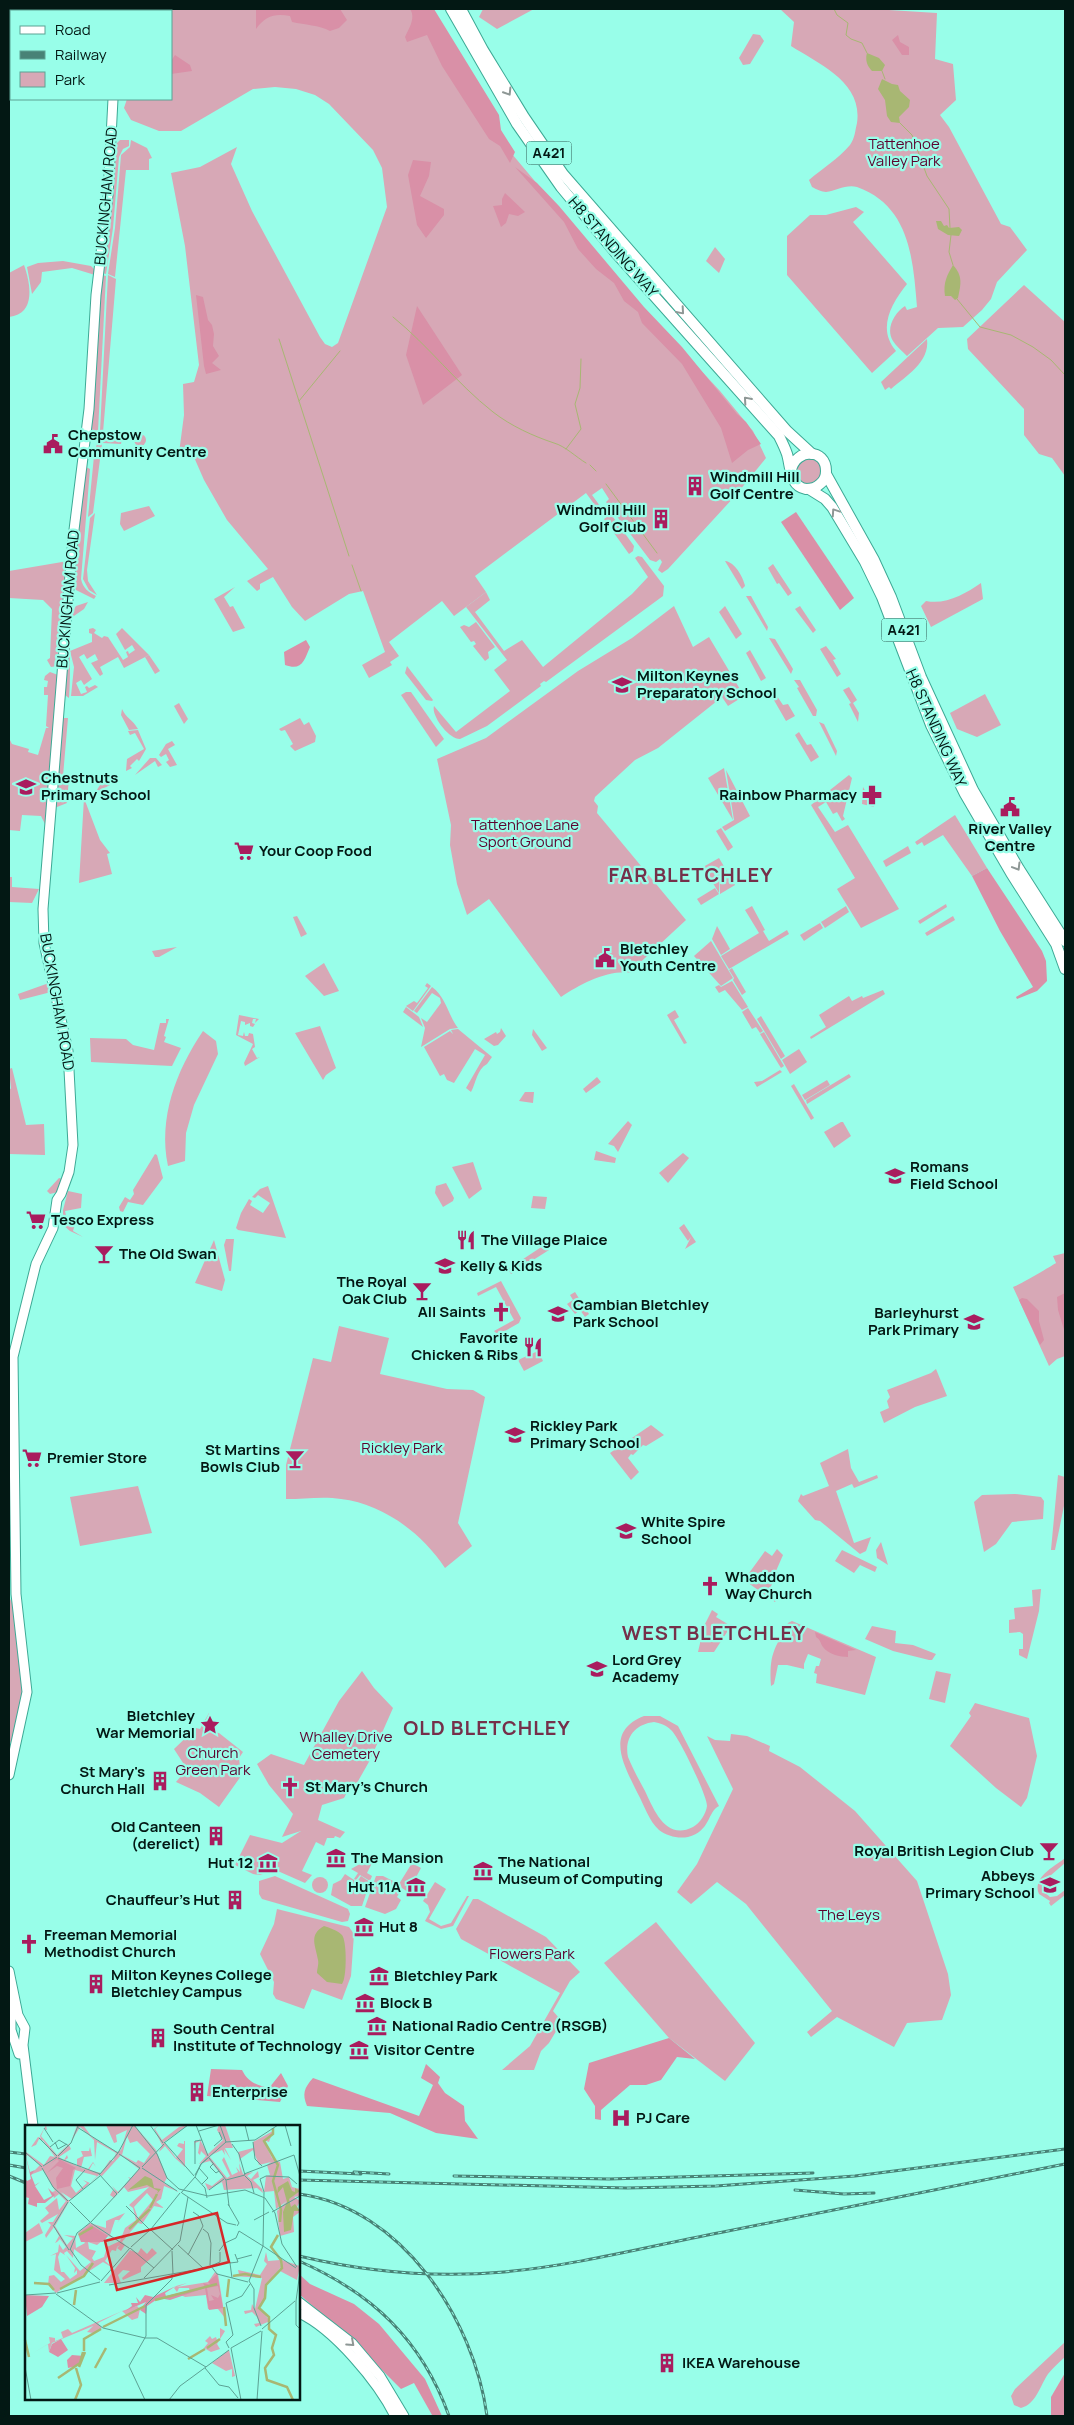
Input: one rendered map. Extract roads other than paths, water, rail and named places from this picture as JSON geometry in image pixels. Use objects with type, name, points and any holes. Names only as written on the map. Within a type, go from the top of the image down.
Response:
[{"type":"highway","name":"H8 STANDING WAY","points":[[451,9],[563,174],[783,434],[801,444],[812,454]]},
{"type":"highway","name":"H8 STANDING WAY","points":[[461,9],[470,37]]},
{"type":"highway","name":"H8 STANDING WAY","points":[[783,434],[791,470]]},
{"type":"highway","points":[[791,470],[792,464],[800,456],[812,454]]},
{"type":"highway","name":"A421","points":[[812,454],[824,463],[826,474]]},
{"type":"highway","name":"A421","points":[[791,470],[796,484],[809,489]]},
{"type":"highway","name":"H8 STANDING WAY","points":[[826,474],[874,560],[891,597],[969,792]]},
{"type":"highway","points":[[809,489],[820,484],[826,474]]},
{"type":"highway","name":"H8 STANDING WAY","points":[[809,489],[825,499],[832,507],[865,562],[882,597],[931,725],[980,813],[1041,912],[1053,930],[1065,941]]},
{"type":"highway","name":"H8 STANDING WAY","points":[[1053,930],[1065,969]]},
{"type":"main road","name":"BUCKINGHAM ROAD","points":[[9,1775],[25,1707],[27,1685],[16,1581],[13,1356],[36,1264],[52,1228],[57,1200],[62,1194],[69,1172],[73,1145],[68,1051],[47,959],[43,918],[80,474],[89,409],[96,295],[108,195],[113,100]]},
{"type":"main road","points":[[9,1971],[21,2024],[25,2028],[19,2036],[18,2046],[29,2125]]},
{"type":"main road","points":[[12,1990],[11,2032],[19,2036]]},
{"type":"main road","points":[[12,2027],[15,2024],[21,2024]]},
{"type":"main road","points":[[19,2036],[33,2125]]},
{"type":"main road","points":[[300,2303],[352,2343],[380,2376],[404,2416]]},
{"type":"main road","points":[[300,2314],[322,2328],[352,2356],[375,2383],[395,2416]]},
{"type":"waterway","points":[[834,9],[837,15],[848,23],[846,35],[862,43],[867,53]]},
{"type":"waterway","points":[[882,71],[885,79]]},
{"type":"waterway","points":[[900,123],[912,135],[927,176],[949,209],[950,228]]},
{"type":"waterway","points":[[951,235],[949,252],[953,265]]},
{"type":"waterway","points":[[957,299],[980,327],[1011,335],[1033,347],[1051,360],[1065,375]]},
{"type":"waterway","points":[[393,317],[493,412],[522,430],[558,444],[586,463]]},
{"type":"waterway","points":[[279,339],[349,556]]},
{"type":"waterway","points":[[299,401],[340,351]]},
{"type":"waterway","points":[[566,449],[581,429],[575,404],[580,388],[581,359]]},
{"type":"waterway","points":[[590,465],[596,471]]},
{"type":"waterway","points":[[606,484],[657,553]]},
{"type":"waterway","points":[[352,565],[361,591]]},
{"type":"railway","points":[[300,2180],[627,2188],[716,2186],[855,2176],[1065,2149]]},
{"type":"railway","points":[[9,2152],[25,2154]]},
{"type":"railway","points":[[300,2256],[375,2270],[427,2274],[478,2274],[532,2269],[588,2260],[1065,2164]]},
{"type":"railway","points":[[9,2165],[25,2168]]},
{"type":"railway","points":[[300,2171],[361,2174]]},
{"type":"railway","points":[[354,2172],[389,2174]]},
{"type":"railway","points":[[454,2176],[609,2179],[813,2173]]},
{"type":"railway","points":[[9,2176],[25,2183]]},
{"type":"railway","points":[[795,2190],[844,2194],[874,2193]]},
{"type":"railway","points":[[300,2194],[336,2204],[370,2221],[400,2245],[427,2274],[449,2307],[467,2342],[479,2379],[487,2416]]},
{"type":"railway","points":[[300,2262],[349,2288],[391,2322],[409,2342],[424,2364],[438,2389],[449,2416]]},
{"type":"place","name":"Chepstow Community Centre","points":[[53,444]]},
{"type":"place","name":"Windmill Hill Golf Centre","points":[[695,486]]},
{"type":"place","name":"Windmill Hill Golf Club","points":[[661,519]]},
{"type":"place","name":"Milton Keynes Preparatory School","points":[[622,685]]},
{"type":"place","name":"Chestnuts Primary School","points":[[26,787]]},
{"type":"place","name":"Rainbow Pharmacy","points":[[872,795]]},
{"type":"place","name":"River Valley Centre","points":[[1010,807]]},
{"type":"place","name":"Your Coop Food","points":[[244,851]]},
{"type":"place","name":"Bletchley Youth Centre","points":[[605,958]]},
{"type":"place","name":"Romans Field School","points":[[895,1176]]},
{"type":"place","name":"Tesco Express","points":[[36,1220]]},
{"type":"place","name":"The Village Plaice","points":[[466,1240]]},
{"type":"place","name":"The Old Swan","points":[[104,1254]]},
{"type":"place","name":"Kelly & Kids","points":[[445,1266]]},
{"type":"place","name":"The Royal Oak Club","points":[[422,1291]]},
{"type":"place","name":"All Saints","points":[[501,1312]]},
{"type":"place","name":"Cambian Bletchley Park School","points":[[558,1314]]},
{"type":"place","name":"Barleyhurst Park Primary","points":[[974,1322]]},
{"type":"place","name":"Favorite Chicken & Ribs","points":[[533,1347]]},
{"type":"place","name":"Rickley Park Primary School","points":[[515,1435]]},
{"type":"place","name":"Premier Store","points":[[32,1458]]},
{"type":"place","name":"St Martins Bowls Club","points":[[295,1459]]},
{"type":"place","name":"White Spire School","points":[[626,1531]]},
{"type":"place","name":"Whaddon Way Church","points":[[710,1586]]},
{"type":"place","name":"Lord Grey Academy","points":[[597,1669]]},
{"type":"place","name":"Bletchley War Memorial","points":[[210,1725]]},
{"type":"place","name":"St Mary's Church Hall","points":[[160,1781]]},
{"type":"place","name":"St Mary's Church","points":[[290,1787]]},
{"type":"place","name":"Old Canteen (derelict)","points":[[216,1836]]},
{"type":"place","name":"Royal British Legion Club","points":[[1049,1851]]},
{"type":"place","name":"The Mansion","points":[[336,1858]]},
{"type":"place","name":"Hut 12","points":[[268,1863]]},
{"type":"place","name":"The National Museum of Computing","points":[[483,1871]]},
{"type":"place","name":"Abbeys Primary School","points":[[1050,1885]]},
{"type":"place","name":"Hut 11A","points":[[416,1887]]},
{"type":"place","name":"Chauffeur's Hut","points":[[235,1900]]},
{"type":"place","name":"Hut 8","points":[[364,1927]]},
{"type":"place","name":"Freeman Memorial Methodist Church","points":[[29,1944]]},
{"type":"place","name":"Bletchley Park","points":[[379,1976]]},
{"type":"place","name":"Milton Keynes College Bletchley Campus","points":[[96,1984]]},
{"type":"place","name":"Block B","points":[[365,2003]]},
{"type":"place","name":"National Radio Centre (RSGB)","points":[[377,2026]]},
{"type":"place","name":"South Central Institute of Technology","points":[[158,2038]]},
{"type":"place","name":"Visitor Centre","points":[[359,2050]]},
{"type":"place","name":"Enterprise","points":[[197,2092]]},
{"type":"place","name":"PJ Care","points":[[621,2118]]},
{"type":"place","name":"IKEA Warehouse","points":[[667,2363]]},
{"type":"district","name":"FAR BLETCHLEY","points":[[691,875]]},
{"type":"district","name":"WEST BLETCHLEY","points":[[714,1633]]},
{"type":"district","name":"OLD BLETCHLEY","points":[[487,1728]]},
{"type":"park label","name":"Tattenhoe Valley Park","points":[[904,152]]},
{"type":"park label","name":"Tattenhoe Lane Sport Ground","points":[[525,834]]},
{"type":"park label","name":"Rickley Park","points":[[402,1448]]},
{"type":"park label","name":"Whalley Drive Cemetery","points":[[346,1746]]},
{"type":"park label","name":"Church Green Park","points":[[213,1762]]},
{"type":"park label","name":"The Leys","points":[[849,1915]]},
{"type":"park label","name":"Flowers Park","points":[[532,1954]]}]
